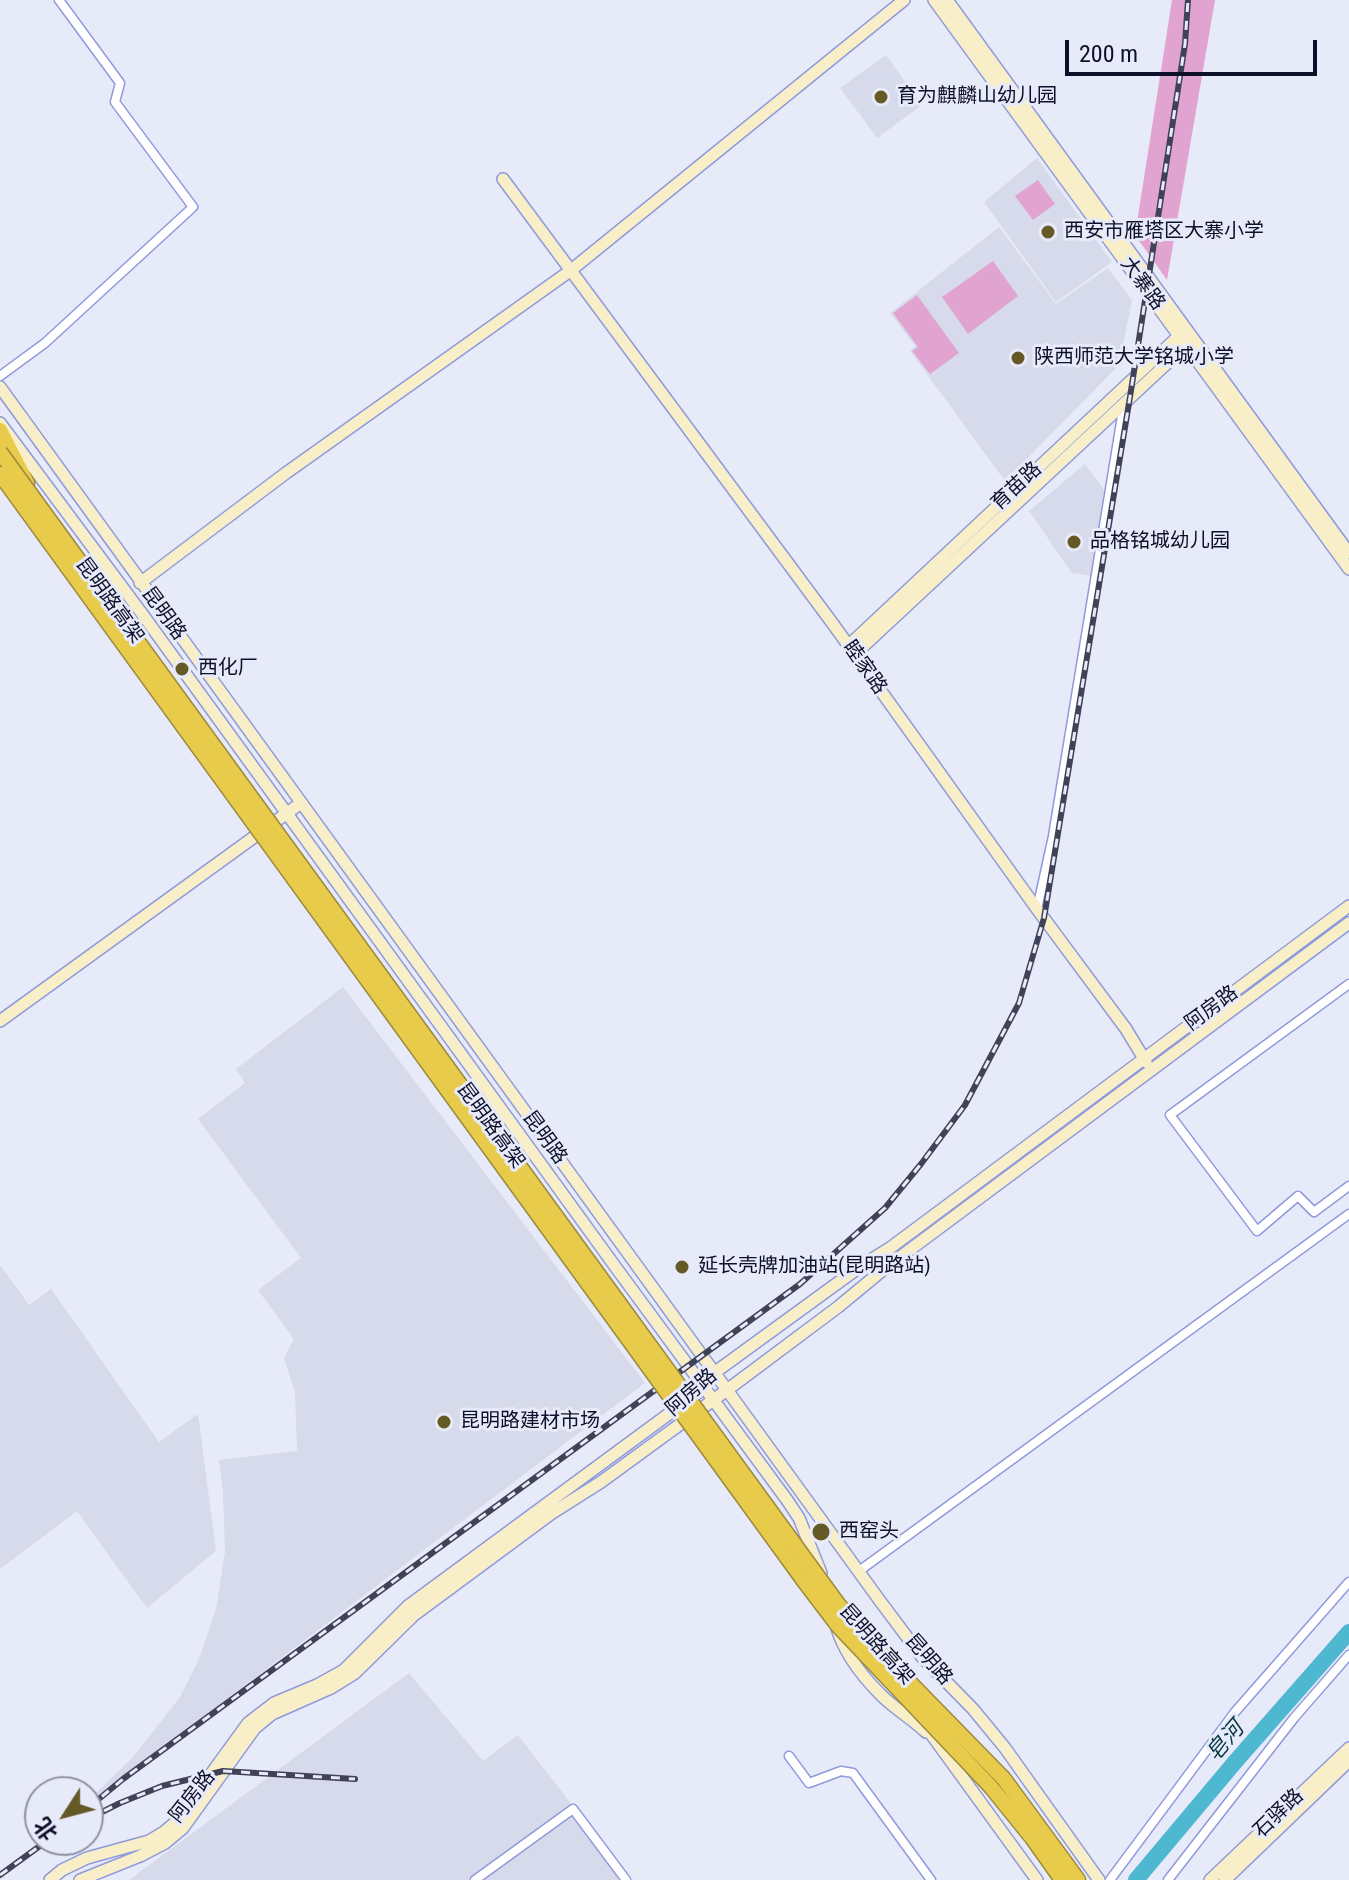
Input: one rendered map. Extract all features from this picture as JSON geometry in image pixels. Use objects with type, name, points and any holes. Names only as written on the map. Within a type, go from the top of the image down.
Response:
[{"type":"highway","points":[[0,430],[41,508]]},
{"type":"highway","name":"昆明路高架","points":[[0,452],[838,1604],[997,1783]]},
{"type":"highway","name":"昆明路高架","points":[[0,474],[839,1627],[880,1672],[997,1783]]},
{"type":"highway","points":[[997,1783],[1062,1880]]},
{"type":"highway","points":[[997,1783],[1078,1880]]},
{"type":"main road","points":[[140,582],[286,473],[570,271],[904,0]]},
{"type":"main road","name":"大寨路","points":[[934,0],[1349,553]]},
{"type":"main road","name":"大寨路","points":[[947,0],[1349,569]]},
{"type":"main road","name":"睦家路","points":[[503,179],[833,624],[1126,1029],[1147,1064]]},
{"type":"main road","name":"育苗路","points":[[851,651],[1124,403],[1186,337]]},
{"type":"main road","name":"育苗路","points":[[851,651],[1186,337]]},
{"type":"main road","name":"昆明路","points":[[0,387],[922,1657],[973,1709],[1005,1748],[1099,1880]]},
{"type":"main road","name":"昆明路","points":[[0,423],[793,1509],[823,1578],[867,1646],[1037,1880]]},
{"type":"main road","points":[[0,1021],[301,803]]},
{"type":"main road","name":"阿房路","points":[[80,1880],[165,1843],[183,1828],[255,1728],[272,1714],[331,1688],[355,1673],[414,1615],[838,1307],[1349,906]]},
{"type":"main road","name":"阿房路","points":[[50,1880],[62,1870],[87,1858],[149,1841],[164,1832],[176,1822],[248,1723],[274,1703],[344,1670],[408,1606],[704,1388],[714,1373],[1349,923]]},
{"type":"main road","points":[[776,1328],[788,1344]]},
{"type":"main road","points":[[823,1578],[840,1639],[858,1668],[882,1696],[939,1744]]},
{"type":"main road","name":"石驿路","points":[[1210,1880],[1349,1748]]},
{"type":"main road","name":"石驿路","points":[[1225,1880],[1349,1761]]},
{"type":"street","points":[[0,376],[45,343],[193,207],[115,102],[120,83],[59,0]]},
{"type":"street","points":[[1037,909],[1053,836],[1124,403]]},
{"type":"street","points":[[1349,984],[1170,1115],[1257,1231],[1298,1196],[1314,1212],[1349,1186]]},
{"type":"street","points":[[859,1571],[1349,1214]]},
{"type":"street","points":[[1110,1880],[1235,1712],[1349,1582]]},
{"type":"street","points":[[1168,1880],[1294,1718],[1349,1655]]},
{"type":"street","points":[[789,1756],[809,1783],[841,1771],[853,1773],[931,1880]]},
{"type":"street","points":[[475,1880],[573,1809],[626,1880]]},
{"type":"shaded area","points":[[1172,0],[1215,0],[1167,280],[1135,235]]},
{"type":"shaded area","name":"育为麒麟山幼儿园","points":[[886,55],[922,105],[877,138],[840,88]]},
{"type":"shaded area","name":"西安市雁塔区大寨小学","points":[[1037,158],[1112,262],[1056,302],[984,202]]},
{"type":"shaded area","points":[[1038,180],[1055,204],[1033,220],[1015,196]]},
{"type":"shaded area","name":"陕西师范大学铭城小学","points":[[999,227],[1056,304],[1108,268],[1132,300],[1119,365],[1005,481],[910,351],[915,346],[890,313]]},
{"type":"shaded area","points":[[993,261],[1018,296],[968,334],[942,297]]},
{"type":"shaded area","points":[[917,295],[959,353],[930,374],[912,351],[918,347],[893,313]]},
{"type":"shaded area","name":"品格铭城幼儿园","points":[[1085,464],[1104,490],[1092,576],[1072,573],[1029,511]]},
{"type":"shaded area","name":"昆明路建材市场","points":[[343,987],[645,1383],[104,1792],[104,1785],[133,1757],[180,1697],[199,1659],[216,1609],[225,1552],[219,1460],[297,1451],[295,1392],[284,1358],[294,1339],[258,1290],[301,1258],[198,1119],[245,1083],[236,1069]]},
{"type":"shaded area","points":[[0,1265],[29,1305],[51,1289],[159,1442],[198,1414],[216,1551],[147,1608],[77,1511],[0,1569]]},
{"type":"shaded area","points":[[409,1673],[483,1761],[518,1735],[630,1880],[129,1880]]},
{"type":"waterway","name":"皂河","points":[[1136,1880],[1349,1632]]},
{"type":"railway","points":[[104,1795],[800,1284],[885,1208],[965,1105],[1019,1003],[1044,918],[1130,397],[1185,44],[1188,0]]},
{"type":"railway","points":[[104,1811],[162,1786],[223,1771],[355,1779]]},
{"type":"railway","points":[[0,1875],[26,1856]]},
{"type":"place","name":"育为麒麟山幼儿园","points":[[881,97]]},
{"type":"place","name":"西安市雁塔区大寨小学","points":[[1048,232]]},
{"type":"place","name":"陕西师范大学铭城小学","points":[[1018,358]]},
{"type":"place","name":"品格铭城幼儿园","points":[[1074,542]]},
{"type":"place","name":"西化厂","points":[[182,669]]},
{"type":"place","name":"延长壳牌加油站(昆明路站)","points":[[682,1267]]},
{"type":"place","name":"昆明路建材市场","points":[[444,1422]]},
{"type":"place","name":"西窑头","points":[[821,1532]]}]
